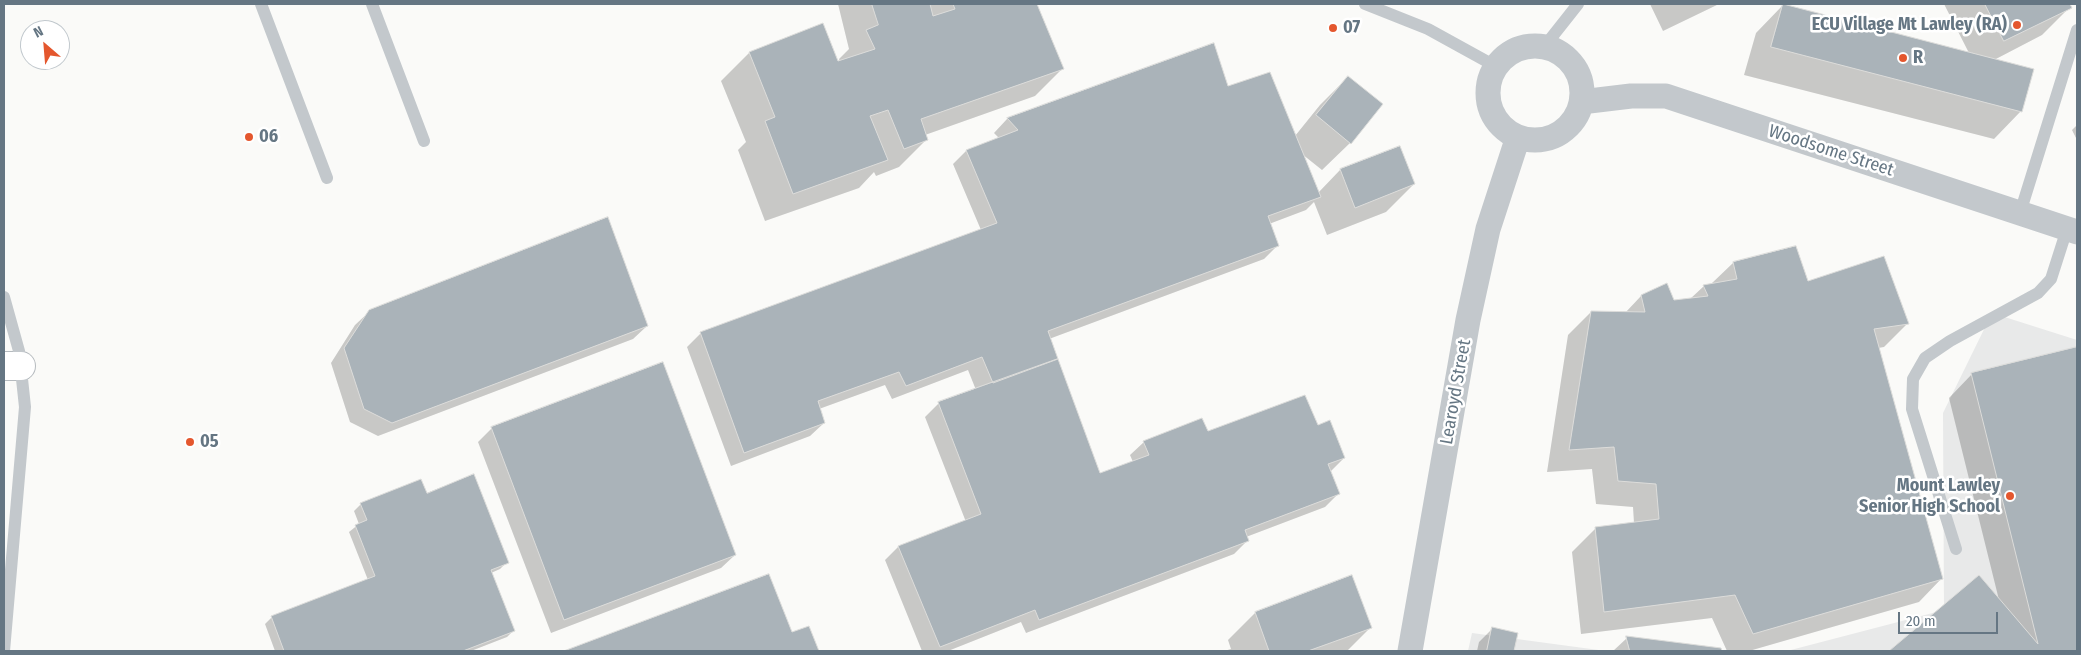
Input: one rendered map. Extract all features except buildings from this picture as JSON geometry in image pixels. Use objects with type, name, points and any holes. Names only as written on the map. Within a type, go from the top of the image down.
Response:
[{"type":"street","points":[[1530,47],[1544,47],[1558,52],[1569,61],[1578,73],[1582,88],[1581,102],[1576,116],[1568,127],[1557,135],[1543,140],[1529,140],[1518,137],[1505,129],[1496,119],[1490,106],[1488,93],[1490,79],[1497,67],[1506,57],[1517,50],[1530,47]]},
{"type":"street","name":"Woodsome Street","points":[[1581,102],[1631,96],[1666,96],[2072,231]]},
{"type":"street","name":"Learoyd Street","points":[[1410,651],[1468,320],[1488,229],[1518,137]]},
{"type":"lane","points":[[261,4],[327,178]]},
{"type":"lane","points":[[372,4],[424,141]]},
{"type":"lane","points":[[1366,4],[1428,29],[1497,67]]},
{"type":"lane","points":[[1544,47],[1578,4]]},
{"type":"lane","points":[[2020,213],[2077,30]]},
{"type":"lane","points":[[1956,549],[1912,409],[1913,379],[1925,358],[1950,341],[2038,293],[2050,279],[2072,231]]},
{"type":"lane","points":[[4,297],[19,351],[12,366],[25,407],[4,651]]},
{"type":"shaded area","name":"Mount Lawley Senior High School","points":[[1992,313],[2077,340],[2077,651],[1787,651],[1944,610],[1943,413]]},
{"type":"shaded area","points":[[1472,633],[1606,651],[1468,651]]},
{"type":"place","name":"ECU Village Mt Lawley (RA)","points":[[2017,25]]},
{"type":"place","name":"07","points":[[1333,28]]},
{"type":"place","name":"R","points":[[1903,58]]},
{"type":"place","name":"06","points":[[249,137]]},
{"type":"place","name":"05","points":[[190,442]]},
{"type":"place","name":"Mount Lawley Senior High School","points":[[2010,496]]}]
